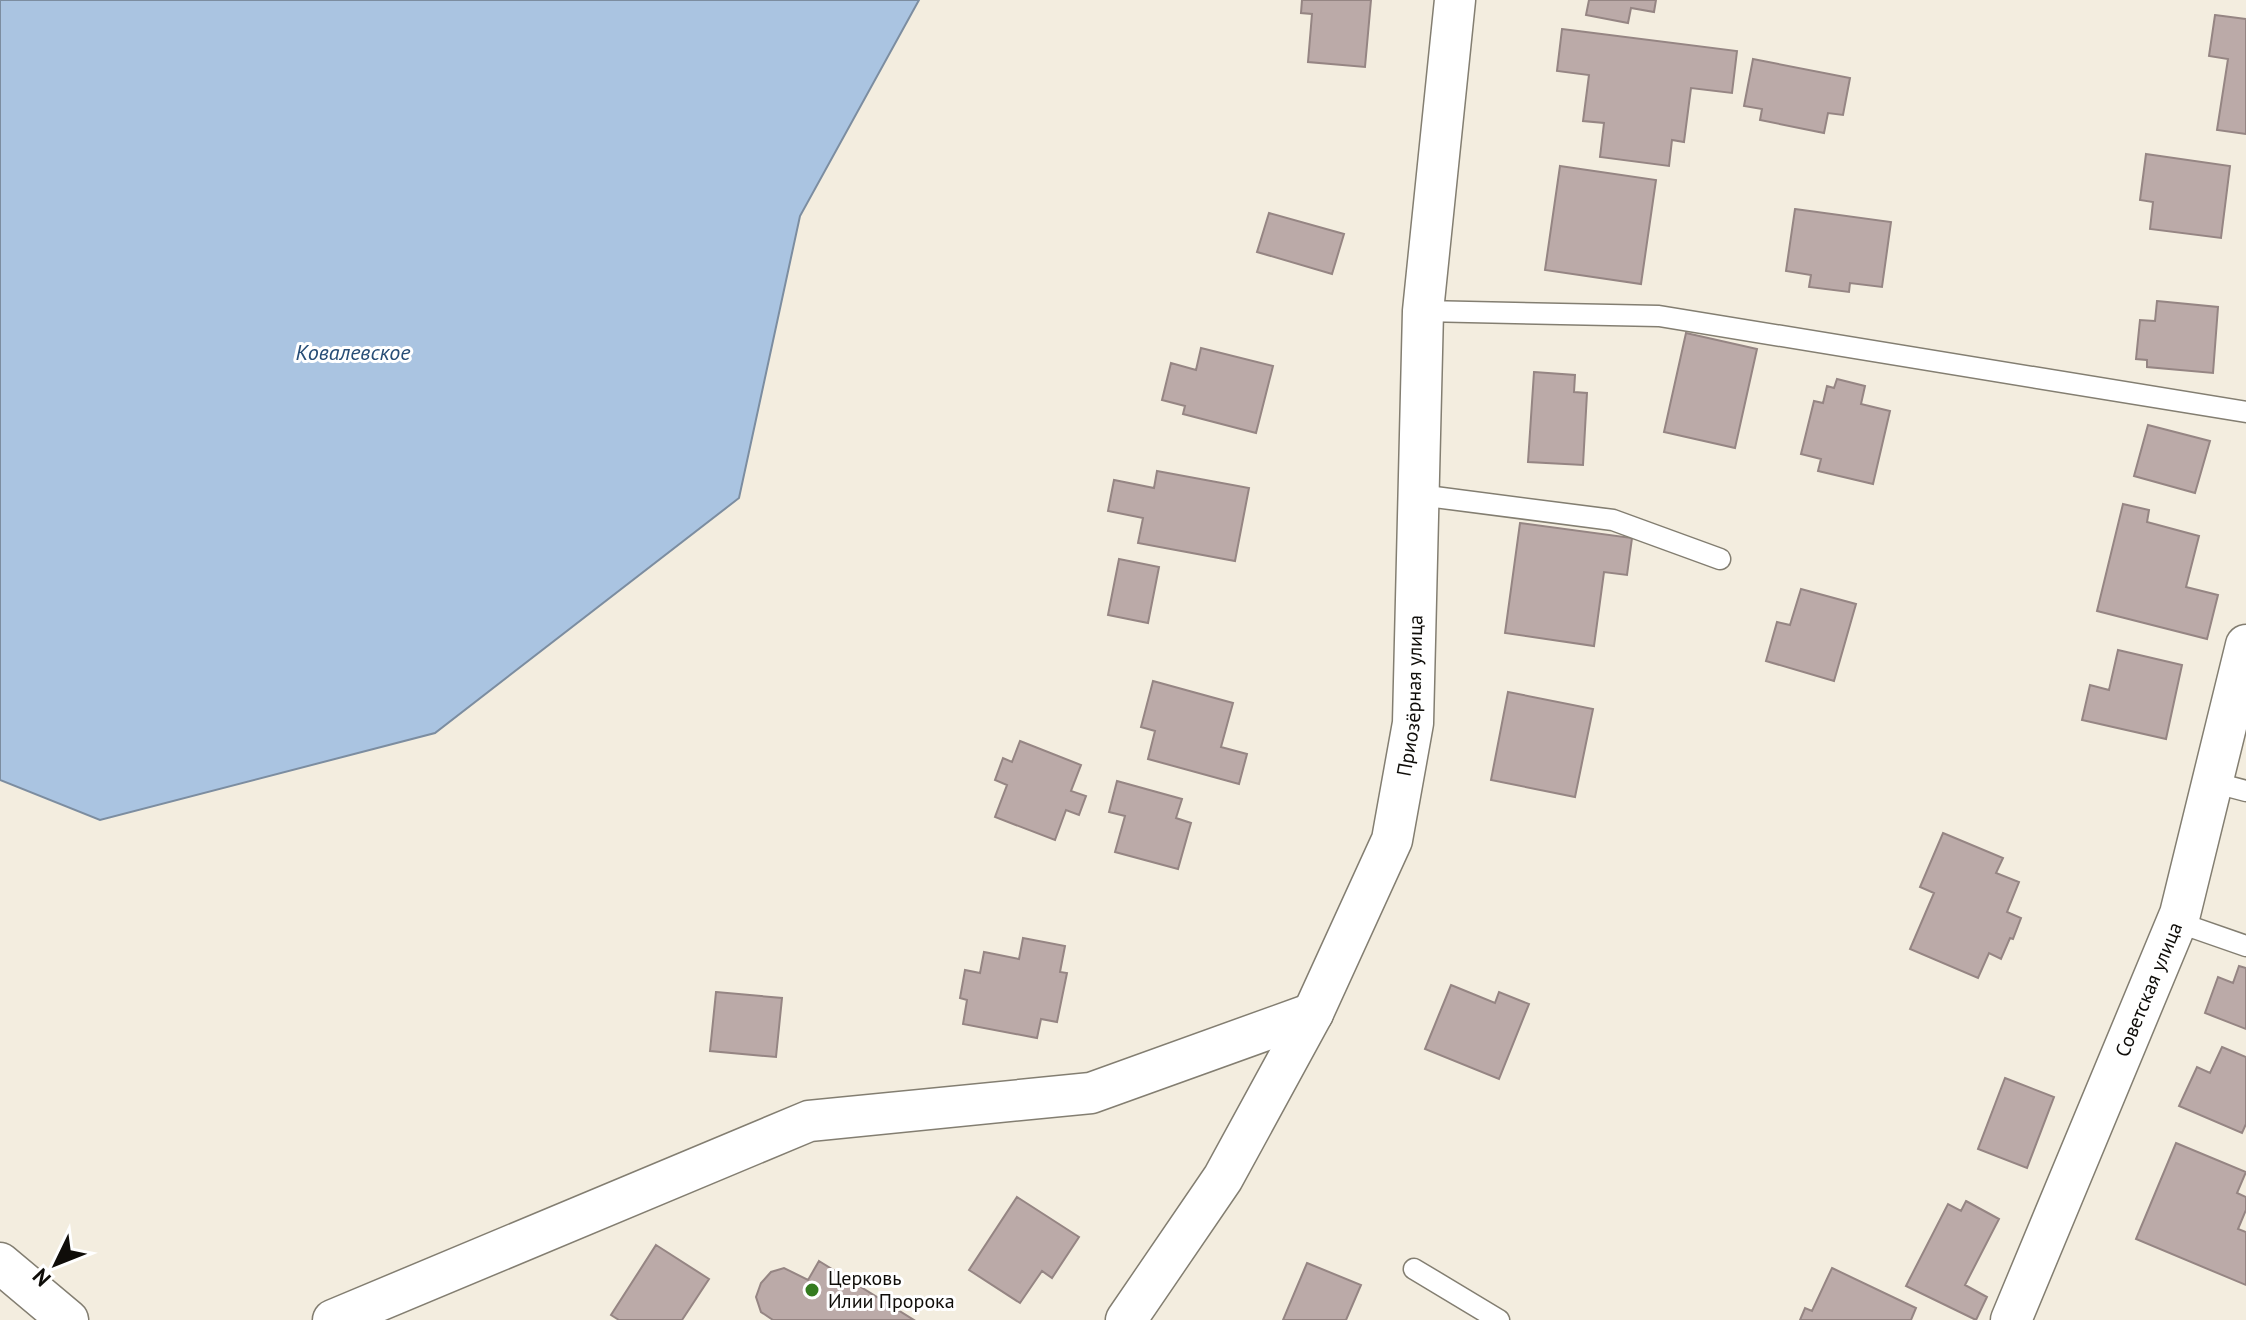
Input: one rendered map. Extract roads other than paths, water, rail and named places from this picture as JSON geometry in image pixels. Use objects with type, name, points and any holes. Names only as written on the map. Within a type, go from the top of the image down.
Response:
[{"type":"street","name":"Приозёрная улица","points":[[1126,1320],[1223,1178],[1313,1013],[1392,840],[1413,723],[1423,311],[1455,0]]},
{"type":"street","name":"Советская улица","points":[[2011,1320],[2177,922],[2229,786],[2246,645]]},
{"type":"street","points":[[333,1320],[809,1121],[1091,1093],[1313,1013]]},
{"type":"street","points":[[0,1263],[68,1320]]},
{"type":"lane","points":[[1423,311],[1659,316],[2246,412]]},
{"type":"lane","points":[[1419,495],[1613,520],[1720,559]]},
{"type":"lane","points":[[2177,922],[2246,946]]},
{"type":"lane","points":[[1414,1269],[1499,1320]]},
{"type":"water","name":"Ковалевское","points":[[0,0],[919,0],[800,216],[739,498],[435,733],[100,820],[0,780]]},
{"type":"place","name":"Церковь Илии Пророка","points":[[812,1290]]}]
